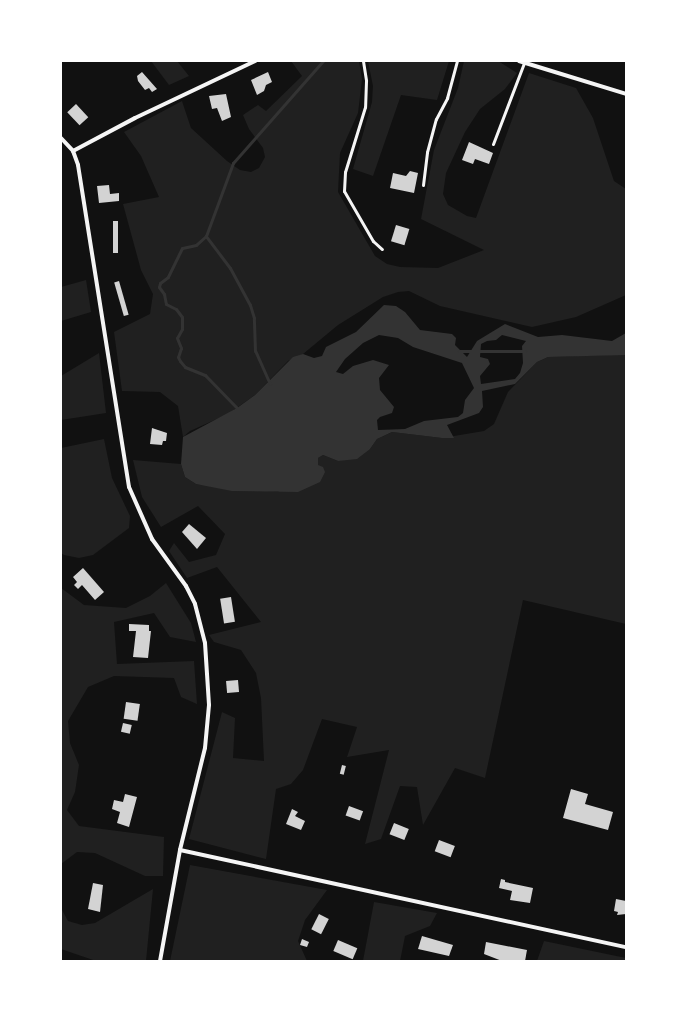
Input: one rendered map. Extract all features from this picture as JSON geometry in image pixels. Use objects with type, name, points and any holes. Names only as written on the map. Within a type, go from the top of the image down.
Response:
[{"type":"street","points":[[73,151],[135,118],[256,61]]},
{"type":"street","points":[[522,62],[626,94]]},
{"type":"street","points":[[61,138],[73,151],[80,173],[129,487],[152,539],[186,586],[195,604],[205,644],[208,727],[180,850],[160,961]]},
{"type":"street","points":[[180,850],[626,947]]},
{"type":"lane","points":[[363,61],[366,81],[365,107],[345,172],[344,190],[374,241],[382,249]]},
{"type":"lane","points":[[422,185],[426,152],[436,119],[447,98],[457,61]]},
{"type":"lane","points":[[493,144],[522,62]]},
{"type":"shaded area","points":[[151,61],[177,61],[189,76],[169,85]]},
{"type":"shaded area","points":[[291,61],[359,61],[362,79],[358,113],[340,153],[338,192],[375,256],[387,264],[400,267],[438,268],[484,250],[421,219],[434,150],[458,88],[464,61],[498,61],[517,73],[505,89],[480,109],[465,132],[446,173],[443,194],[448,205],[467,216],[476,218],[529,73],[576,88],[593,118],[614,181],[626,189],[626,295],[576,317],[532,327],[440,306],[409,291],[398,292],[383,297],[338,325],[303,354],[288,361],[255,395],[228,414],[190,431],[183,437],[178,406],[160,392],[122,391],[114,332],[150,314],[153,294],[141,270],[123,204],[159,197],[141,156],[124,132],[182,101],[191,128],[227,161],[240,170],[251,172],[259,168],[265,157],[263,148],[249,129],[243,115],[258,105],[266,111],[302,76]]},
{"type":"shaded area","points":[[368,61],[449,61],[437,100],[401,95],[373,176],[353,169],[372,102],[373,86]]},
{"type":"shaded area","points":[[86,280],[91,312],[61,321],[61,287]]},
{"type":"shaded area","points":[[384,305],[396,306],[405,312],[420,330],[452,334],[456,338],[455,345],[467,357],[477,341],[505,324],[538,337],[562,335],[612,341],[626,333],[626,355],[548,357],[537,362],[515,384],[482,391],[483,407],[479,413],[447,425],[454,438],[392,432],[377,439],[370,449],[357,459],[338,461],[323,455],[318,458],[318,465],[323,467],[325,472],[320,482],[298,492],[232,491],[196,484],[185,477],[181,464],[183,437],[237,408],[255,395],[293,357],[303,354],[314,358],[322,356],[326,347],[356,332]],"holes":[[[379,335],[398,338],[413,347],[462,363],[474,388],[465,400],[463,413],[458,417],[424,421],[405,429],[378,430],[377,420],[380,417],[392,413],[394,407],[380,390],[379,378],[389,365],[373,360],[353,366],[343,374],[336,372],[345,359],[363,343]],[[502,335],[526,341],[522,346],[523,363],[520,373],[515,379],[481,384],[480,376],[490,364],[488,359],[480,357],[481,344],[487,341],[496,340]]]},
{"type":"shaded area","points":[[99,353],[106,413],[61,420],[61,376]]},
{"type":"shaded area","points":[[626,355],[626,624],[523,600],[485,778],[455,768],[423,825],[417,787],[400,786],[381,839],[365,844],[389,750],[347,757],[357,727],[322,719],[303,770],[291,784],[276,789],[266,859],[189,839],[222,712],[235,718],[233,758],[264,761],[261,698],[256,673],[241,650],[214,642],[209,635],[261,622],[217,567],[187,578],[169,551],[174,543],[189,562],[216,555],[225,534],[198,506],[161,527],[142,497],[133,460],[181,464],[185,477],[196,484],[278,492],[318,465],[318,458],[323,455],[338,461],[370,449],[377,439],[392,432],[442,438],[484,431],[494,424],[508,392],[537,362],[548,357]]},
{"type":"shaded area","points":[[104,439],[112,478],[130,516],[129,528],[93,555],[79,558],[64,555],[61,553],[61,448]]},
{"type":"shaded area","points":[[166,583],[191,623],[196,642],[170,637],[154,613],[114,622],[117,664],[194,661],[197,704],[181,697],[174,678],[114,676],[88,687],[68,721],[70,743],[79,765],[75,792],[67,810],[79,826],[164,837],[163,876],[145,876],[95,853],[77,852],[61,864],[61,588],[84,605],[126,608],[150,596]]},
{"type":"shaded area","points":[[190,865],[327,890],[305,920],[298,941],[307,961],[170,961]]},
{"type":"shaded area","points":[[153,889],[146,961],[96,961],[61,949],[61,908],[68,921],[82,925],[95,923]]},
{"type":"shaded area","points":[[374,902],[437,913],[430,926],[405,936],[400,961],[363,961]]},
{"type":"shaded area","points":[[544,941],[626,958],[626,961],[537,961]]},
{"type":"building","points":[[142,72],[157,89],[152,92],[149,88],[145,90],[138,81],[137,76]]},
{"type":"building","points":[[268,72],[272,82],[266,85],[264,91],[257,95],[251,80]]},
{"type":"building","points":[[226,94],[231,117],[222,121],[217,108],[212,109],[209,96]]},
{"type":"building","points":[[76,104],[88,117],[79,125],[67,112]]},
{"type":"building","points":[[469,142],[493,153],[489,164],[475,159],[473,164],[462,160]]},
{"type":"building","points":[[410,171],[418,173],[414,193],[390,188],[393,173],[406,176]]},
{"type":"building","points":[[109,185],[110,194],[119,193],[119,201],[99,203],[97,186]]},
{"type":"building","points":[[113,221],[118,221],[118,253],[113,253]]},
{"type":"building","points":[[396,225],[409,229],[404,245],[391,241]]},
{"type":"building","points":[[119,281],[129,315],[124,316],[114,282]]},
{"type":"building","points":[[152,428],[167,433],[166,441],[163,441],[162,445],[150,444]]},
{"type":"building","points":[[189,524],[206,538],[197,549],[182,532]]},
{"type":"building","points":[[83,568],[104,592],[95,600],[82,585],[78,589],[74,585],[77,582],[73,577]]},
{"type":"building","points":[[231,597],[235,622],[224,623],[220,599]]},
{"type":"building","points":[[129,624],[149,625],[149,631],[151,631],[148,658],[133,657],[136,631],[129,631]]},
{"type":"building","points":[[238,680],[239,692],[227,693],[226,681]]},
{"type":"building","points":[[126,702],[140,704],[137,721],[124,719]]},
{"type":"building","points":[[123,723],[132,725],[130,734],[121,732]]},
{"type":"building","points":[[342,765],[346,766],[344,775],[340,774]]},
{"type":"building","points":[[571,789],[588,794],[585,804],[613,812],[608,830],[563,818]]},
{"type":"building","points":[[125,794],[137,797],[129,827],[117,823],[120,812],[112,809],[114,800],[123,802]]},
{"type":"building","points":[[349,806],[363,811],[360,821],[346,815]]},
{"type":"building","points":[[292,809],[298,812],[295,816],[305,821],[301,830],[286,824]]},
{"type":"building","points":[[394,823],[409,829],[404,840],[390,834]]},
{"type":"building","points":[[439,840],[455,846],[451,857],[435,851]]},
{"type":"building","points":[[501,879],[505,880],[505,882],[533,888],[530,903],[510,900],[512,891],[499,888]]},
{"type":"building","points":[[93,883],[103,885],[100,912],[88,909]]},
{"type":"building","points":[[616,899],[626,901],[626,914],[617,915],[618,912],[614,911]]},
{"type":"building","points":[[319,914],[329,919],[321,934],[311,929]]},
{"type":"building","points":[[422,936],[453,945],[449,956],[418,949]]},
{"type":"building","points":[[302,939],[309,942],[307,947],[300,945]]},
{"type":"building","points":[[338,940],[357,948],[353,959],[333,951]]},
{"type":"building","points":[[486,942],[527,950],[525,961],[502,961],[484,954]]},
{"type":"waterway","points":[[270,384],[255,351],[254,318],[250,305],[230,268],[206,236],[233,163],[323,61]]},
{"type":"waterway","points":[[206,236],[196,245],[182,248],[168,277],[160,283],[159,287],[164,294],[166,304],[176,309],[182,317],[182,329],[177,338],[181,348],[178,357],[180,361],[185,367],[205,375],[237,408]]},
{"type":"waterway","points":[[459,351],[525,351]]}]
